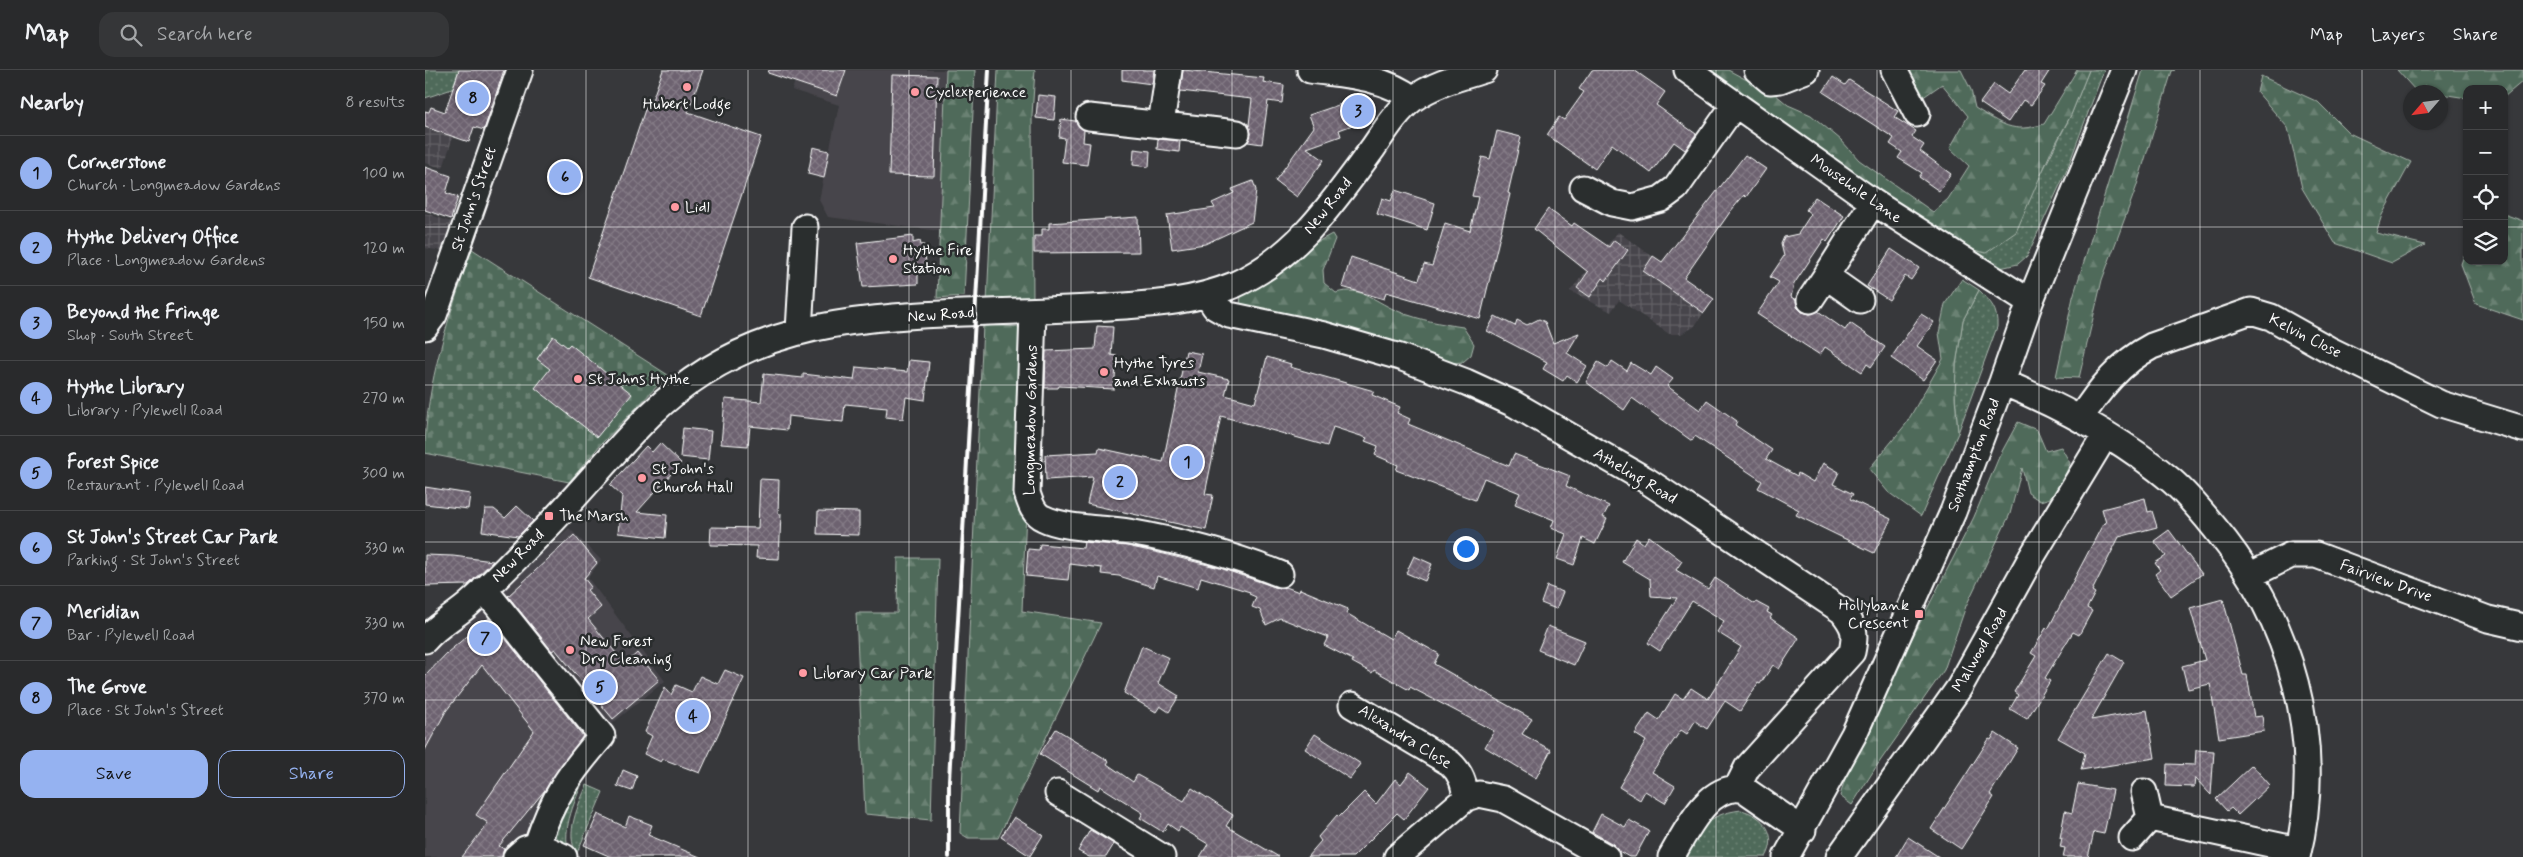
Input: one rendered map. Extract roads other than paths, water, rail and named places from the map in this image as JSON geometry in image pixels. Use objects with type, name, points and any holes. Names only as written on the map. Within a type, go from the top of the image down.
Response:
[{"type":"street","name":"St John's Street","points":[[425,327],[433,315],[520,70]]},
{"type":"street","points":[[1161,124],[1169,70]]},
{"type":"street","points":[[1310,70],[1380,81],[1401,90],[1413,99],[1445,83],[1484,70]]},
{"type":"street","name":"Mousehole Lane","points":[[1687,70],[1873,202],[2030,302]]},
{"type":"street","points":[[1757,70],[1769,81],[1781,80],[1806,70]]},
{"type":"street","points":[[1894,70],[1917,114]]},
{"type":"street","name":"Southampton Road","points":[[1786,857],[1803,830],[1854,734],[1953,512],[2030,302],[2124,70]]},
{"type":"street","name":"New Road","points":[[484,589],[562,512],[651,414],[699,375],[725,358],[799,330],[857,320],[958,313],[1033,312],[1174,303],[1207,295],[1259,273],[1300,241],[1325,213],[1387,128],[1413,99]]},
{"type":"street","points":[[1583,188],[1611,203],[1632,207],[1661,199],[1676,188],[1735,104]]},
{"type":"street","points":[[1089,117],[1237,133]]},
{"type":"street","points":[[1810,300],[1873,202]]},
{"type":"street","points":[[799,330],[805,227]]},
{"type":"street","points":[[1826,276],[1860,300]]},
{"type":"street","name":"Atheling Road","points":[[1207,295],[1215,307],[1229,315],[1325,335],[1400,357],[1466,382],[1514,404],[1646,480],[1843,611],[1853,624],[1855,637],[1852,652],[1747,768],[1737,788]]},
{"type":"street","name":"Kelvin Close","points":[[2080,418],[2100,389],[2139,353],[2152,346],[2251,311],[2271,317],[2329,349],[2441,404],[2523,429]]},
{"type":"street","name":"Longmeadow Gardens","points":[[1033,312],[1027,493],[1030,502],[1040,517],[1059,523],[1161,538],[1251,563],[1280,574]]},
{"type":"street","points":[[2002,382],[2080,418],[2159,471],[2184,492],[2251,575],[2265,600],[2285,650],[2302,712],[2307,749],[2308,783],[2301,854],[2150,818]]},
{"type":"street","name":"Malwood Road","points":[[1839,857],[1959,688],[2036,549],[2106,434]]},
{"type":"street","name":"Fairview Drive","points":[[2251,575],[2291,555],[2316,555],[2489,619],[2523,627]]},
{"type":"street","points":[[428,630],[468,605],[484,589],[602,736],[586,755],[551,805],[537,845]]},
{"type":"street","name":"Alexandra Close","points":[[1352,705],[1450,763],[1459,771],[1464,784],[1466,798]]},
{"type":"street","points":[[1671,857],[1694,820],[1709,801],[1724,792],[1737,788],[1745,790],[1803,830]]},
{"type":"street","points":[[2144,792],[2150,818]]},
{"type":"street","points":[[1058,793],[1137,851],[1162,857]]},
{"type":"street","points":[[1397,857],[1466,798],[1479,794],[1503,799],[1606,857]]},
{"type":"street","points":[[2132,838],[2150,818]]},
{"type":"street","points":[[516,857],[525,850],[537,845],[564,857]]},
{"type":"railway","points":[[949,857],[949,780],[989,70]]},
{"type":"place","name":"Hubert Lodge","points":[[687,87]]},
{"type":"place","name":"Cyclexperience","points":[[915,92]]},
{"type":"place","name":"The Grove","points":[[473,98]]},
{"type":"place","name":"Beyond the Fringe","points":[[1358,111]]},
{"type":"place","name":"St John's Street Car Park","points":[[565,177]]},
{"type":"place","name":"Lidl","points":[[675,207]]},
{"type":"place","name":"Hythe Fire Station","points":[[893,259]]},
{"type":"place","name":"Hythe Tyres and Exhausts","points":[[1104,372]]},
{"type":"place","name":"St Johns Hythe","points":[[578,379]]},
{"type":"place","name":"Cornerstone","points":[[1187,462]]},
{"type":"place","name":"St John's Church Hall","points":[[642,478]]},
{"type":"place","name":"Hythe Delivery Office","points":[[1120,482]]},
{"type":"place","name":"The Marsh","points":[[549,516]]},
{"type":"place","name":"Hollybank Crescent","points":[[1919,614]]},
{"type":"place","name":"Meridian","points":[[485,638]]},
{"type":"place","name":"New Forest Dry Cleaning","points":[[570,650]]},
{"type":"place","name":"Library Car Park","points":[[803,673]]},
{"type":"place","name":"Forest Spice","points":[[600,687]]},
{"type":"place","name":"Hythe Library","points":[[693,716]]}]
